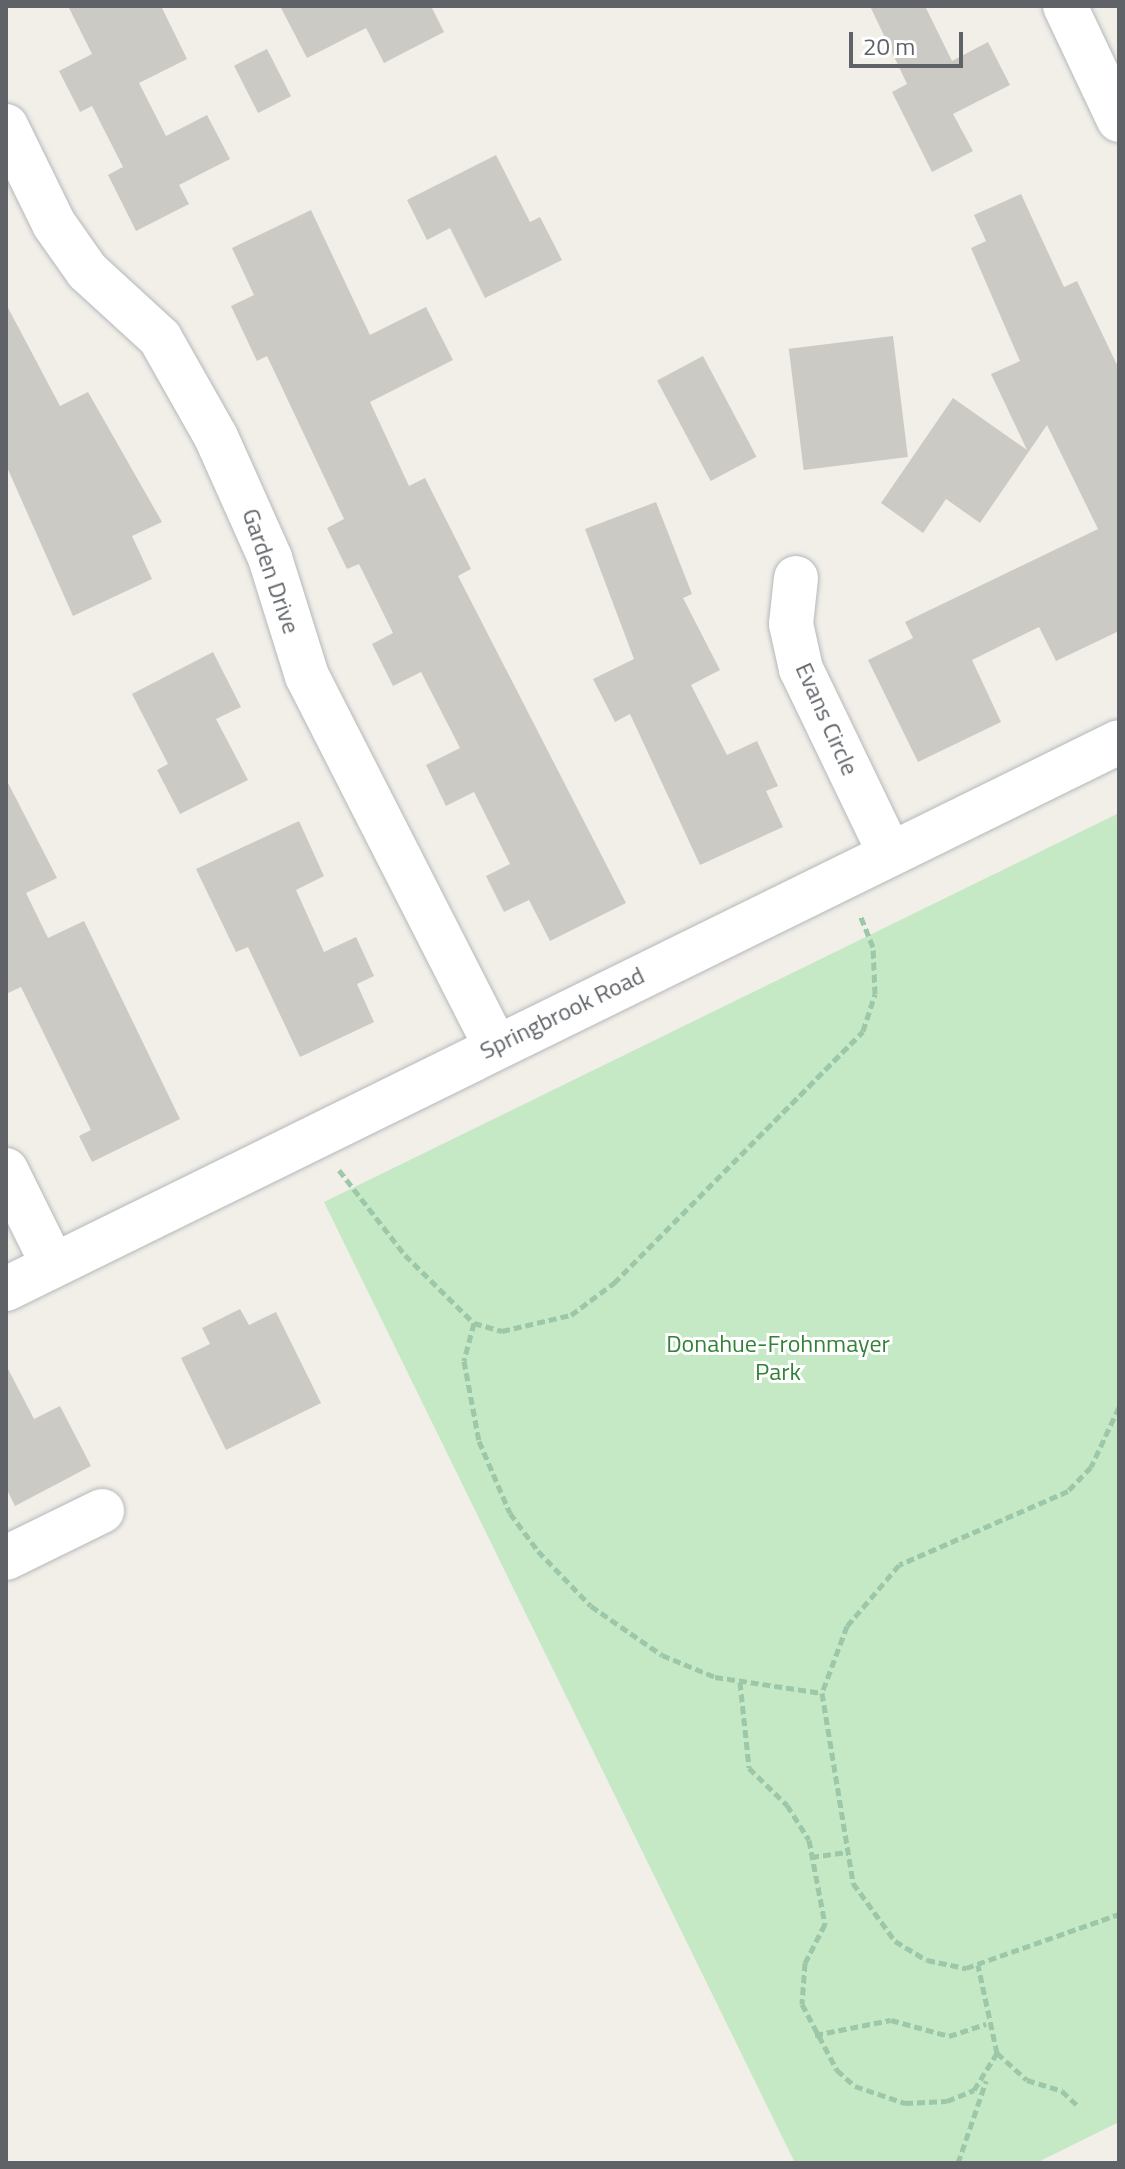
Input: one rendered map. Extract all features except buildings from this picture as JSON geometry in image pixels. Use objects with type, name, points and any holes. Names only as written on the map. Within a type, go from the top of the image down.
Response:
[{"type":"street","points":[[1065,6],[1119,120]]},
{"type":"street","name":"Garden Drive","points":[[6,126],[54,224],[87,271],[160,338],[216,437],[270,558],[307,676],[495,1045]]},
{"type":"street","name":"Evans Circle","points":[[796,578],[791,624],[801,669],[890,854]]},
{"type":"street","name":"Springbrook Road","points":[[6,1289],[495,1045],[1119,742]]},
{"type":"street","points":[[6,1170],[53,1265]]},
{"type":"street","points":[[6,1558],[102,1511]]},
{"type":"path","points":[[315,1135],[405,1255],[474,1323],[535,1328],[571,1315],[614,1283],[843,1058],[863,1031],[875,994],[873,947],[845,876]]},
{"type":"path","points":[[474,1323],[464,1361],[467,1397],[510,1513],[591,1606],[662,1655],[740,1682],[822,1693]]},
{"type":"path","points":[[1119,1407],[1091,1467],[1068,1491],[899,1565],[847,1626],[822,1693],[845,1852],[868,1912],[895,1941],[927,1960],[978,1965],[1119,1914]]},
{"type":"path","points":[[740,1682],[749,1768],[799,1819],[811,1857],[825,1924],[801,1982],[815,2035],[855,2086],[905,2103],[947,2101],[986,2080]]},
{"type":"path","points":[[811,1857],[845,1852]]},
{"type":"path","points":[[978,1965],[986,2024],[997,2053],[1027,2080],[1062,2091],[1078,2106]]},
{"type":"path","points":[[815,2035],[891,2020],[949,2036],[986,2024]]},
{"type":"path","points":[[958,2163],[997,2053]]},
{"type":"green space","name":"Donahue-Frohnmayer Park","points":[[1119,813],[1119,2122],[1036,2163],[795,2163],[324,1202]]}]
